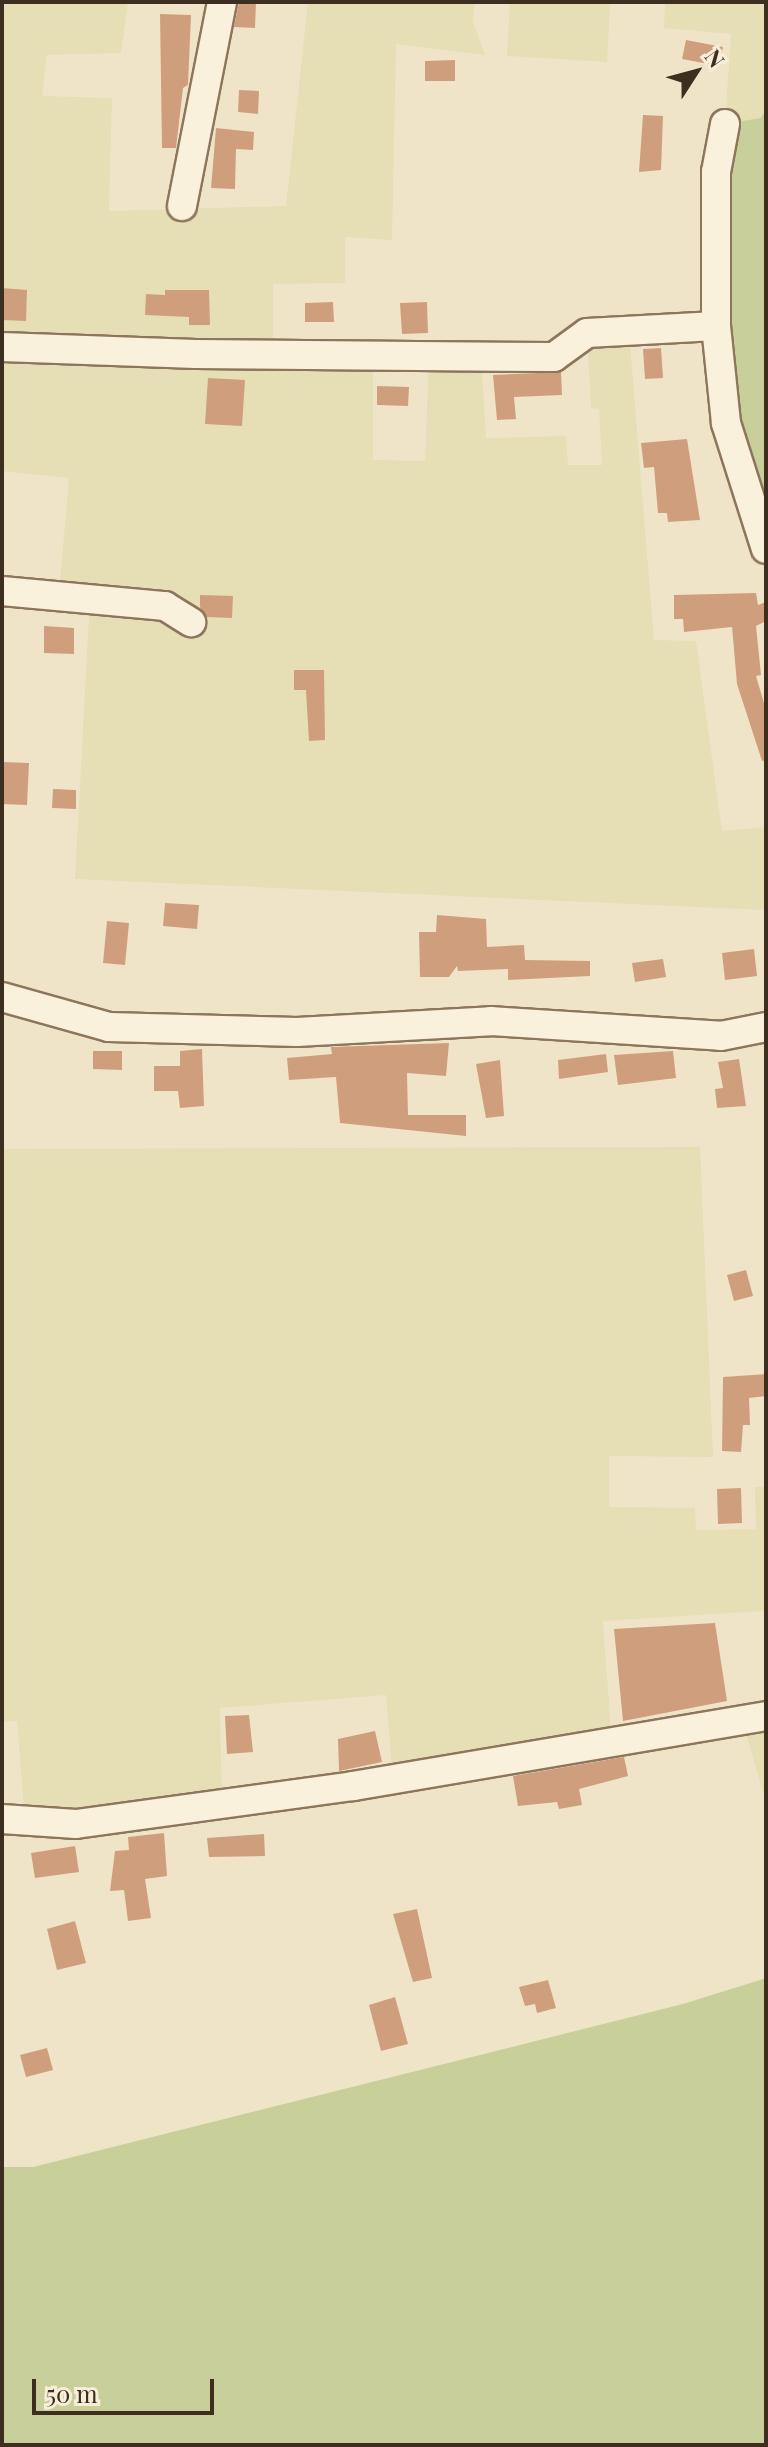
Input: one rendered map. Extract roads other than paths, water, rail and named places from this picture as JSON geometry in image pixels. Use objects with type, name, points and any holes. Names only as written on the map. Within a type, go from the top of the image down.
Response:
[{"type":"street","points":[[182,206],[222,2]]},
{"type":"street","points":[[725,124],[716,172],[716,326],[726,423],[766,549]]},
{"type":"street","points":[[2,347],[182,354],[554,357],[587,333],[716,326]]},
{"type":"street","points":[[2,591],[165,606],[191,622]]},
{"type":"street","points":[[2,997],[109,1027],[297,1032],[491,1021],[721,1036],[766,1027]]},
{"type":"street","points":[[2,1819],[76,1824],[353,1786],[766,1716]]}]
